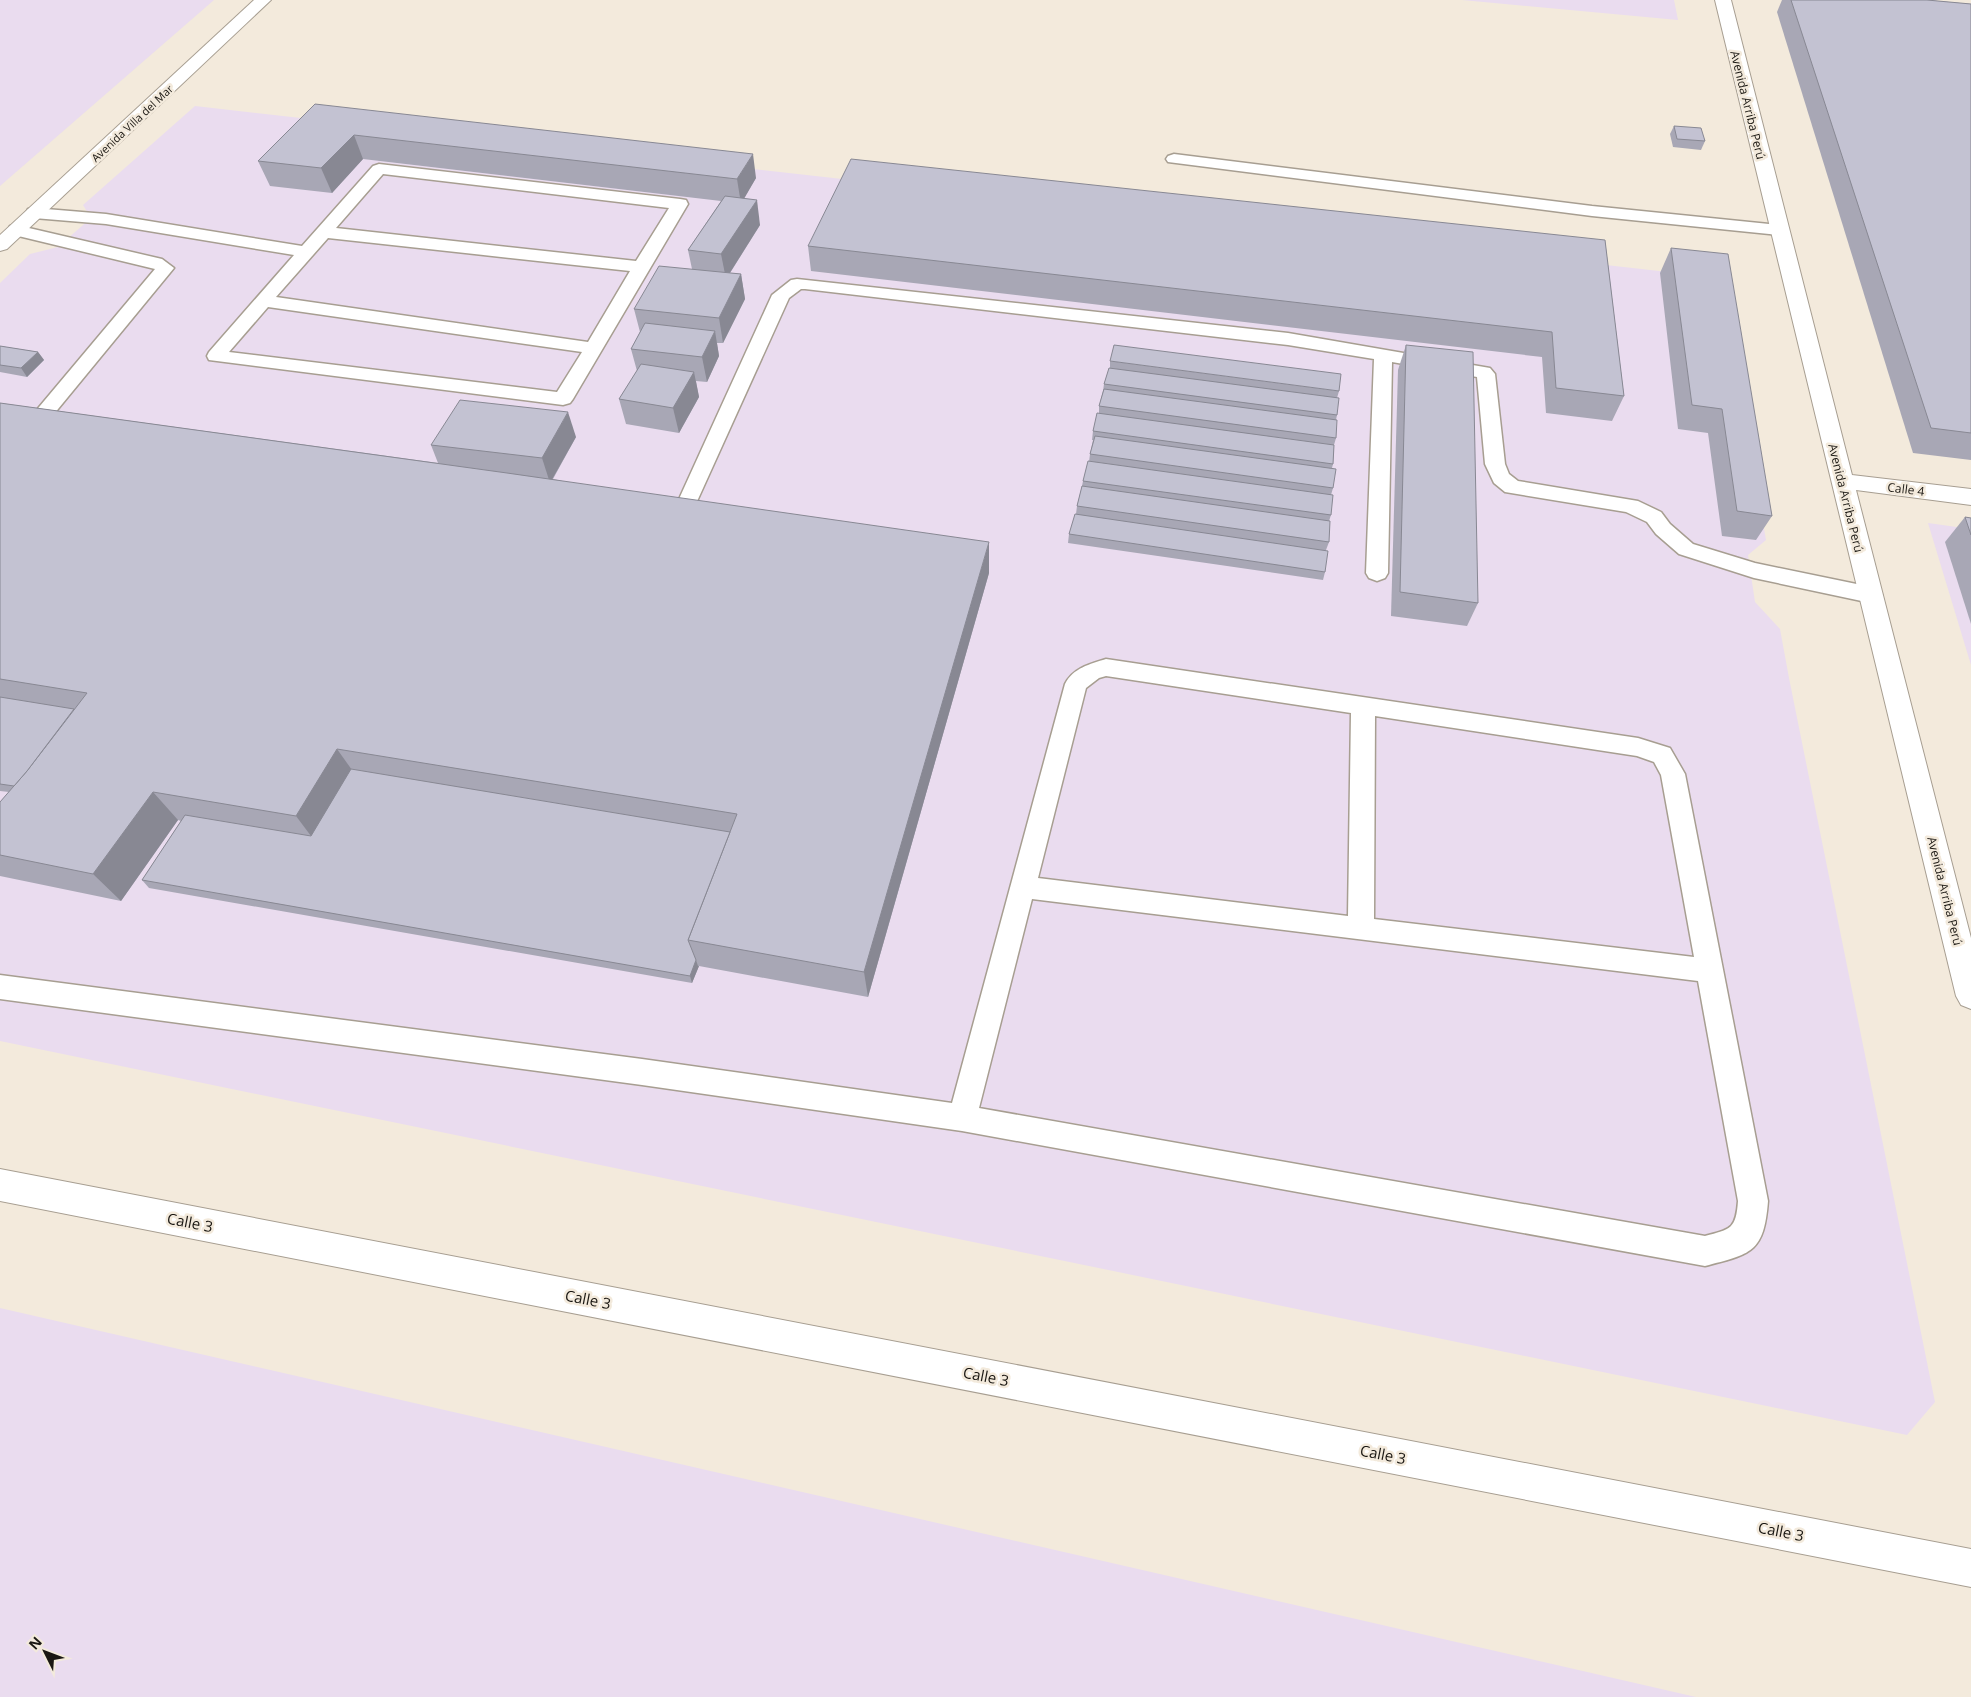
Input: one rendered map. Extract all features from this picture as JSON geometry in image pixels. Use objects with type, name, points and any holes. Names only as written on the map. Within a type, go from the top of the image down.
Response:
[{"type":"street","name":"Avenida Villa del Mar","points":[[6,238],[263,0]]},
{"type":"street","name":"Avenida Arriba Perú","points":[[1723,0],[1971,996]]},
{"type":"street","name":"Calle 4","points":[[1842,481],[1971,497]]},
{"type":"street","name":"Calle 3","points":[[0,1185],[1971,1568]]},
{"type":"lane","points":[[1174,159],[1592,211],[1779,230]]},
{"type":"lane","points":[[379,169],[680,204],[563,399],[216,356],[305,252],[379,169]]},
{"type":"lane","points":[[34,214],[106,219],[305,252]]},
{"type":"lane","points":[[323,232],[641,267]]},
{"type":"lane","points":[[6,238],[156,263],[165,268],[39,419],[41,427],[73,434]]},
{"type":"lane","points":[[638,506],[667,510],[678,508],[688,503],[781,295],[797,284],[805,284],[1288,339],[1483,372],[1486,374],[1495,464],[1501,478],[1512,487],[1631,506],[1654,517],[1663,529],[1686,549],[1754,570],[1871,595]]},
{"type":"lane","points":[[263,301],[593,348]]},
{"type":"lane","points":[[1377,573],[1383,355]]},
{"type":"lane","points":[[0,986],[642,1072],[962,1118],[1705,1251],[1738,1242],[1751,1225],[1753,1201],[1673,774],[1662,755],[1638,748],[1106,667],[1091,672],[1076,684],[962,1118]]},
{"type":"lane","points":[[1361,928],[1363,706]]},
{"type":"lane","points":[[1022,887],[1709,971]]},
{"type":"shaded area","points":[[0,0],[214,0],[0,186]]},
{"type":"shaded area","points":[[1462,0],[1674,0],[1678,20]]},
{"type":"shaded area","points":[[195,106],[1721,278],[1766,540],[1748,555],[1755,602],[1780,629],[1935,1402],[1907,1435],[0,1041],[0,283],[30,254],[58,247],[91,218],[83,205]]},
{"type":"shaded area","points":[[1928,523],[1971,529],[1971,665]]},
{"type":"shaded area","points":[[0,1308],[1696,1697],[0,1697]]},
{"type":"building","points":[[1791,0],[1927,0],[1971,4],[1971,433],[1931,428]]},
{"type":"building","points":[[315,104],[753,154],[737,179],[354,135],[321,168],[258,161]]},
{"type":"building","points":[[1674,126],[1701,128],[1705,141],[1677,139]]},
{"type":"building","points":[[851,159],[1605,240],[1624,396],[1556,388],[1552,332],[808,246]]},
{"type":"building","points":[[725,196],[757,200],[721,254],[688,250]]},
{"type":"building","points":[[1671,248],[1728,254],[1772,516],[1737,511],[1722,409],[1692,405]]},
{"type":"building","points":[[659,266],[741,274],[719,318],[634,309]]},
{"type":"building","points":[[645,323],[715,331],[702,357],[631,349]]},
{"type":"building","points":[[1114,345],[1341,374],[1339,391],[1110,361]]},
{"type":"building","points":[[1406,345],[1473,352],[1478,603],[1400,592]]},
{"type":"building","points":[[0,346],[38,352],[21,368],[0,365]]},
{"type":"building","points":[[641,364],[694,372],[673,408],[619,399]]},
{"type":"building","points":[[1109,368],[1339,398],[1337,415],[1104,384]]},
{"type":"building","points":[[1104,389],[1337,420],[1336,438],[1099,406]]},
{"type":"building","points":[[460,400],[568,412],[542,458],[431,445]]},
{"type":"building","points":[[0,403],[989,542],[864,972],[688,940],[737,814],[337,749],[296,816],[153,792],[93,874],[0,855],[0,802],[27,771],[87,693],[0,679]]},
{"type":"building","points":[[1097,413],[1334,445],[1333,464],[1093,431]]},
{"type":"building","points":[[1095,436],[1336,469],[1333,488],[1090,454]]},
{"type":"building","points":[[1088,461],[1333,495],[1331,515],[1083,481]]},
{"type":"building","points":[[1082,486],[1330,521],[1329,542],[1077,506]]},
{"type":"building","points":[[1075,514],[1328,551],[1325,572],[1069,534]]},
{"type":"building","points":[[1965,517],[1971,518],[1971,535]]},
{"type":"building","points":[[0,697],[74,709],[14,786],[0,784]]},
{"type":"building","points":[[351,769],[730,832],[688,940],[696,960],[690,976],[142,880],[185,815],[311,836]]}]
